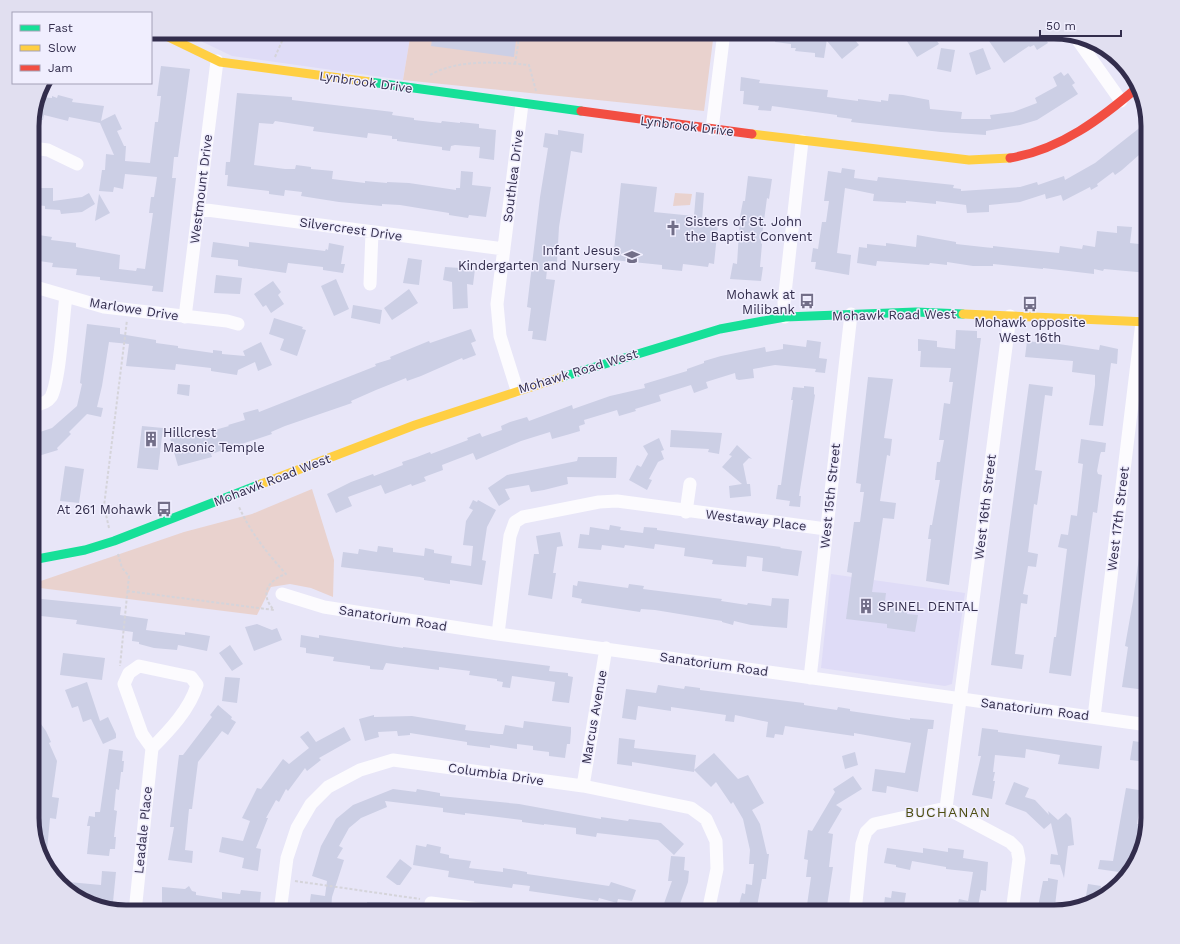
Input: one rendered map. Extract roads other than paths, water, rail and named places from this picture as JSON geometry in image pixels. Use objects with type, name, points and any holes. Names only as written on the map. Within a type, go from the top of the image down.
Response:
[{"type":"main road","name":"Lynbrook Drive","points":[[177,39],[217,61],[536,106],[951,159],[995,160],[1021,156],[1044,149],[1091,124],[1133,91]]},
{"type":"main road","name":"Mohawk Road West","points":[[39,559],[92,548],[415,425],[517,390],[720,329],[785,317],[916,312],[1141,322]]},
{"type":"street","points":[[712,129],[723,39]]},
{"type":"street","points":[[1080,43],[1121,101]]},
{"type":"street","name":"Westmount Drive","points":[[185,317],[217,61]]},
{"type":"street","name":"Southlea Drive","points":[[517,390],[500,336],[497,321],[497,304],[522,104]]},
{"type":"street","points":[[785,317],[784,302],[802,141]]},
{"type":"street","points":[[39,149],[48,150],[77,164]]},
{"type":"street","name":"Silvercrest Drive","points":[[199,208],[504,249]]},
{"type":"street","points":[[370,284],[372,232]]},
{"type":"street","name":"Marlowe Drive","points":[[39,288],[104,307],[238,324]]},
{"type":"street","points":[[39,405],[51,397],[56,380],[66,296]]},
{"type":"street","name":"West 15th Street","points":[[810,678],[851,314]]},
{"type":"street","name":"West 16th Street","points":[[946,808],[1010,316]]},
{"type":"street","name":"West 17th Street","points":[[1094,717],[1141,353]]},
{"type":"street","name":"Westaway Place","points":[[686,512],[690,484]]},
{"type":"street","name":"Westaway Place","points":[[498,634],[510,536],[516,522],[523,517],[599,502],[617,501],[656,506],[686,512],[826,529]]},
{"type":"street","name":"Sanatorium Road","points":[[282,594],[324,607],[498,634],[1141,724]]},
{"type":"street","name":"Marcus Avenue","points":[[583,786],[606,648]]},
{"type":"street","points":[[139,666],[191,677],[197,686],[194,696],[164,736],[152,748],[142,734],[124,684],[129,673],[139,666]]},
{"type":"street","name":"Leadale Place","points":[[136,905],[152,748]]},
{"type":"street","name":"Columbia Drive","points":[[281,905],[287,858],[297,828],[311,804],[328,787],[360,770],[393,760],[583,786],[691,808],[706,819],[716,841],[717,869],[709,905]]},
{"type":"street","points":[[856,905],[862,844],[866,832],[874,824],[946,808],[1010,842],[1016,849],[1019,859],[1013,905]]},
{"type":"street","points":[[431,903],[447,905]]},
{"type":"place","name":"Sisters of St. John the Baptist Convent","points":[[673,228]]},
{"type":"place","name":"Infant Jesus Kindergarten and Nursery","points":[[632,257]]},
{"type":"place","name":"Mohawk at Milibank","points":[[807,301]]},
{"type":"place","name":"Mohawk opposite West 16th","points":[[1030,304]]},
{"type":"place","name":"Hillcrest Masonic Temple","points":[[151,439]]},
{"type":"place","name":"At 261 Mohawk","points":[[164,509]]},
{"type":"place","name":"SPINEL DENTAL","points":[[866,606]]},
{"type":"district","name":"BUCHANAN","points":[[948,812]]}]
